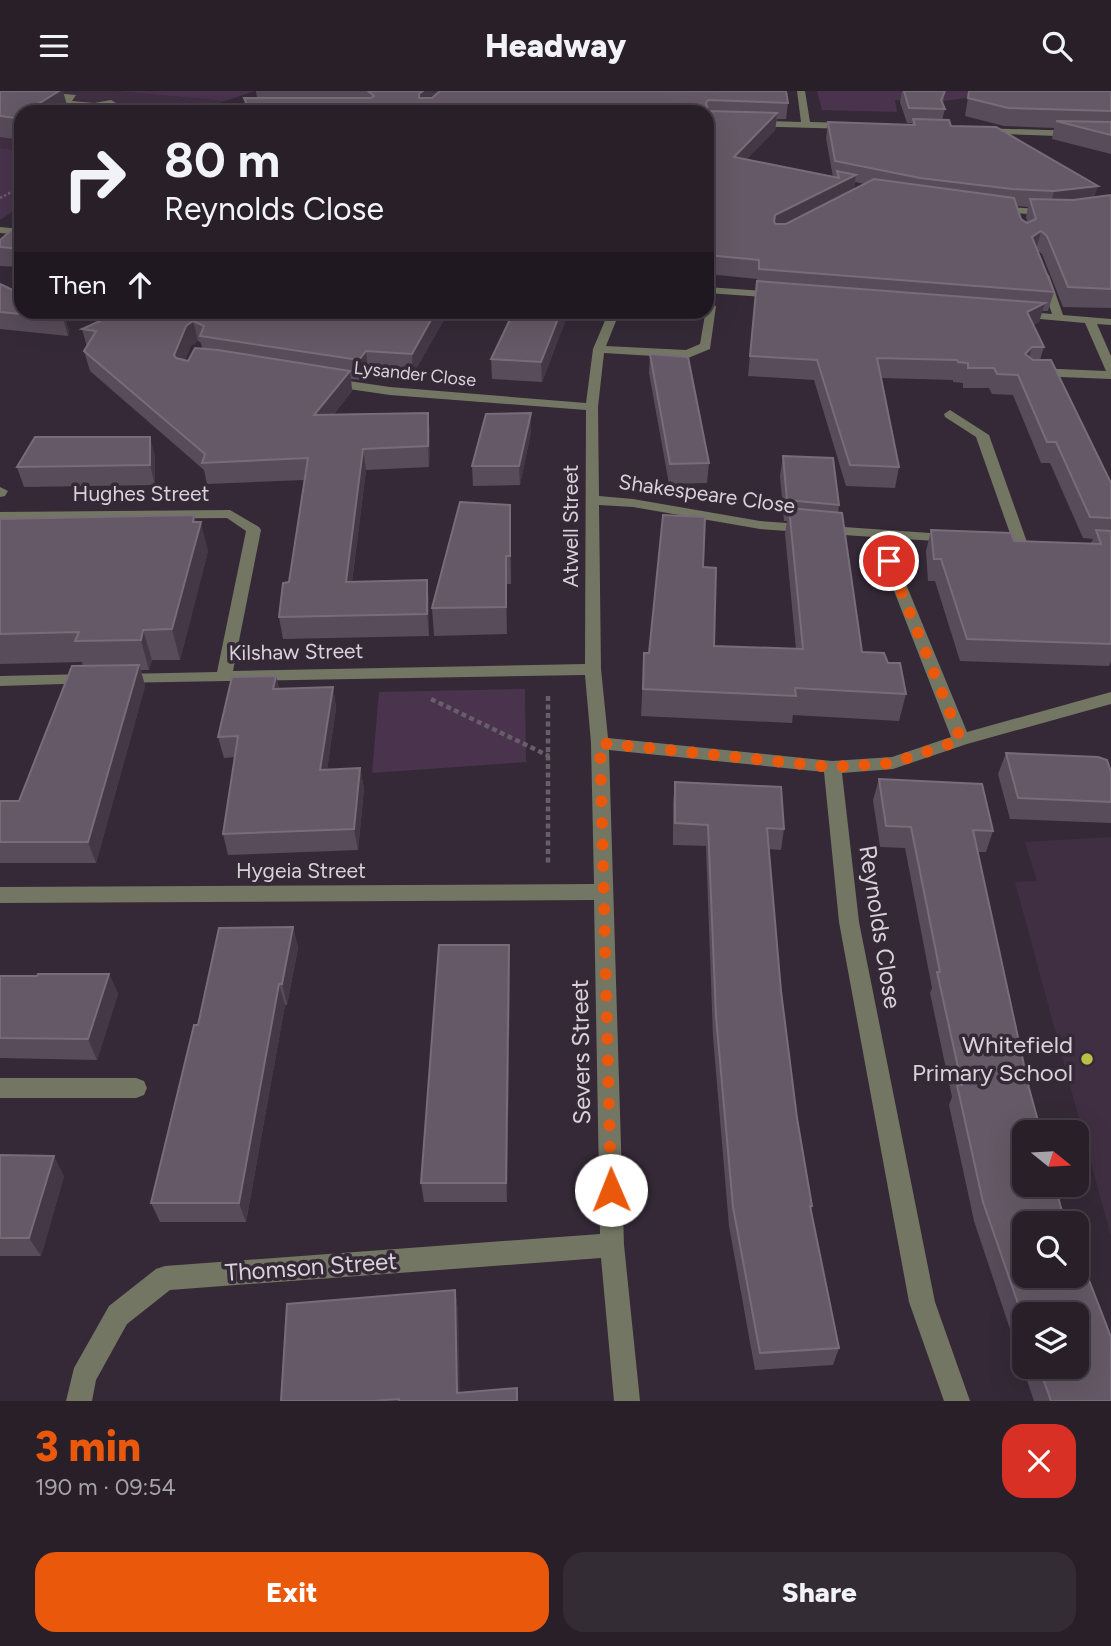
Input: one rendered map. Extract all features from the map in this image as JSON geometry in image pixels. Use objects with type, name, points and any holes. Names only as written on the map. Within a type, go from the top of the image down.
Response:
[{"type":"street","points":[[801,91],[806,125]]},
{"type":"street","points":[[32,93],[73,97],[64,103],[84,105]]},
{"type":"street","points":[[234,105],[248,100]]},
{"type":"street","points":[[714,122],[861,127]]},
{"type":"street","points":[[971,130],[1110,137]]},
{"type":"street","points":[[989,208],[1057,213]]},
{"type":"street","points":[[1016,212],[1020,224]]},
{"type":"street","points":[[1040,268],[1059,318]]},
{"type":"street","points":[[714,290],[788,296]]},
{"type":"street","points":[[1005,313],[1111,322]]},
{"type":"street","name":"Atwell Street","points":[[600,743],[593,669],[592,407],[599,349],[612,319]]},
{"type":"street","points":[[599,349],[688,354],[706,346],[709,319]]},
{"type":"street","points":[[1028,373],[1111,372],[1090,321]]},
{"type":"street","name":"Lysander Close","points":[[316,380],[390,391],[592,407]]},
{"type":"street","points":[[950,414],[982,435],[1020,542]]},
{"type":"street","name":"Shakespeare Close","points":[[591,500],[633,503],[760,525],[969,539]]},
{"type":"street","name":"Hughes Street","points":[[0,516],[230,514],[254,530],[224,676]]},
{"type":"street","points":[[879,535],[961,740]]},
{"type":"street","name":"Kilshaw Street","points":[[0,681],[593,669]]},
{"type":"street","points":[[600,743],[832,767],[893,763],[961,740],[1111,698]]},
{"type":"street","name":"Severs Street","points":[[600,743],[612,1245],[627,1401]]},
{"type":"street","name":"Reynolds Close","points":[[832,767],[849,922],[922,1302],[957,1401]]},
{"type":"street","name":"Hygeia Street","points":[[0,895],[603,892]]},
{"type":"street","points":[[0,1088],[136,1088]]},
{"type":"street","name":"Thomson Street","points":[[79,1401],[83,1377],[118,1315],[165,1278],[612,1245]]},
{"type":"path","points":[[539,691],[548,695],[548,867]]},
{"type":"path","points":[[424,695],[549,757]]},
{"type":"shaded area","points":[[0,91],[115,91],[225,101],[215,105],[14,105],[14,150],[0,148]]},
{"type":"shaded area","points":[[115,91],[255,91],[225,101]]},
{"type":"shaded area","points":[[817,91],[1032,91],[942,101],[895,100],[897,112],[822,110]]},
{"type":"shaded area","points":[[0,148],[14,150],[14,211],[0,220]]},
{"type":"shaded area","points":[[525,689],[526,762],[372,773],[379,692]]},
{"type":"shaded area","name":"Whitefield Primary School","points":[[1111,837],[1111,1237],[1089,1156],[1089,1120],[1079,1120],[1015,882],[1037,881],[1025,842]]},
{"type":"building","points":[[0,91],[59,91],[36,105],[14,105],[14,118],[0,116]]},
{"type":"building","points":[[368,91],[423,91],[419,98],[432,98],[440,91],[786,91],[788,103],[708,100],[706,105],[247,105],[244,98],[374,96]]},
{"type":"building","points":[[904,91],[945,91],[941,100],[945,109],[909,108]]},
{"type":"building","points":[[969,91],[1111,91],[1111,111],[1008,108],[968,98]]},
{"type":"building","points":[[714,111],[777,113],[734,157],[839,178],[837,171],[856,175],[775,215],[776,224],[786,224],[874,179],[1014,198],[1021,219],[1027,223],[1036,219],[1030,199],[1073,200],[1111,195],[1111,289],[1068,287],[1047,236],[1041,231],[1032,237],[1054,292],[759,269],[759,260],[714,256]]},
{"type":"building","points":[[913,119],[949,120],[951,126],[996,127],[1098,186],[1054,191],[1012,189],[920,178],[835,161],[828,122],[915,125]]},
{"type":"building","points":[[1056,121],[1111,122],[1111,135]]},
{"type":"building","points":[[14,228],[14,248],[0,247],[0,240]]},
{"type":"building","points":[[757,281],[1045,303],[1027,312],[1044,347],[1032,347],[1025,354],[1033,360],[1051,360],[1111,483],[1111,518],[1090,517],[1056,442],[1047,442],[1018,375],[997,374],[994,368],[968,368],[968,363],[957,360],[877,358],[899,467],[850,465],[817,360],[750,356]]},
{"type":"building","points":[[0,284],[14,291],[14,313],[0,312]]},
{"type":"building","points":[[104,319],[432,319],[412,354],[366,351],[359,360],[200,336],[204,326],[193,321],[186,326],[174,355],[188,361],[195,348],[218,350],[350,371],[314,415],[428,413],[428,446],[363,449],[346,582],[427,580],[427,614],[279,617],[283,583],[289,582],[308,458],[202,463],[205,454],[84,351],[96,331],[82,329]]},
{"type":"building","points":[[510,319],[558,319],[541,362],[491,359]]},
{"type":"building","points":[[650,354],[688,357],[709,463],[670,464]]},
{"type":"building","points":[[531,413],[519,466],[472,466],[486,414]]},
{"type":"building","points":[[35,437],[150,437],[150,465],[17,467]]},
{"type":"building","points":[[783,456],[833,458],[839,505],[787,500]]},
{"type":"building","points":[[460,502],[510,505],[506,607],[432,608]]},
{"type":"building","points":[[789,508],[842,513],[862,652],[884,653],[888,663],[900,663],[906,694],[795,688],[796,696],[643,689],[644,653],[649,653],[663,515],[705,517],[703,567],[716,568],[714,646],[803,649]]},
{"type":"building","points":[[194,515],[193,522],[201,522],[172,629],[143,630],[141,640],[75,641],[79,632],[0,634],[0,519]]},
{"type":"building","points":[[931,530],[1011,533],[1014,541],[1101,544],[1096,530],[1111,531],[1111,644],[967,639],[941,559],[934,559]]},
{"type":"building","points":[[139,665],[88,842],[0,842],[0,801],[19,801],[72,666]]},
{"type":"building","points":[[276,676],[273,689],[333,687],[320,770],[360,768],[354,829],[223,834],[238,736],[218,737],[232,677]]},
{"type":"building","points":[[1006,753],[1098,757],[1107,760],[1111,772],[1111,802],[1018,798]]},
{"type":"building","points":[[879,779],[982,784],[993,831],[973,830],[1038,1120],[1012,1120],[1012,1197],[1058,1197],[1062,1211],[1012,1211],[1012,1286],[983,1202],[957,1085],[962,1085],[937,972],[940,972],[911,827],[886,826]]},
{"type":"building","points":[[675,782],[781,787],[784,829],[767,828],[781,991],[810,1206],[839,1348],[760,1353],[733,1207],[716,1016],[708,825],[675,823]]},
{"type":"building","points":[[293,927],[282,984],[279,984],[239,1203],[151,1203],[194,1025],[198,1025],[219,928]]},
{"type":"building","points":[[439,945],[509,945],[506,1183],[421,1183]]},
{"type":"building","points":[[109,974],[88,1039],[0,1038],[0,976]]},
{"type":"building","points":[[0,1155],[54,1156],[29,1238],[0,1238]]},
{"type":"building","points":[[1089,1280],[1111,1337],[1111,1401],[1051,1401],[1043,1379],[1089,1379],[1089,1302],[1017,1302],[1013,1288],[1089,1288]]},
{"type":"building","points":[[455,1290],[457,1393],[517,1388],[517,1401],[281,1401],[287,1304]]},
{"type":"place","name":"Whitefield Primary School","points":[[1087,1059]]},
{"type":"route","points":[[611,1190],[600,743],[832,767],[893,763],[961,740],[889,561]]}]
